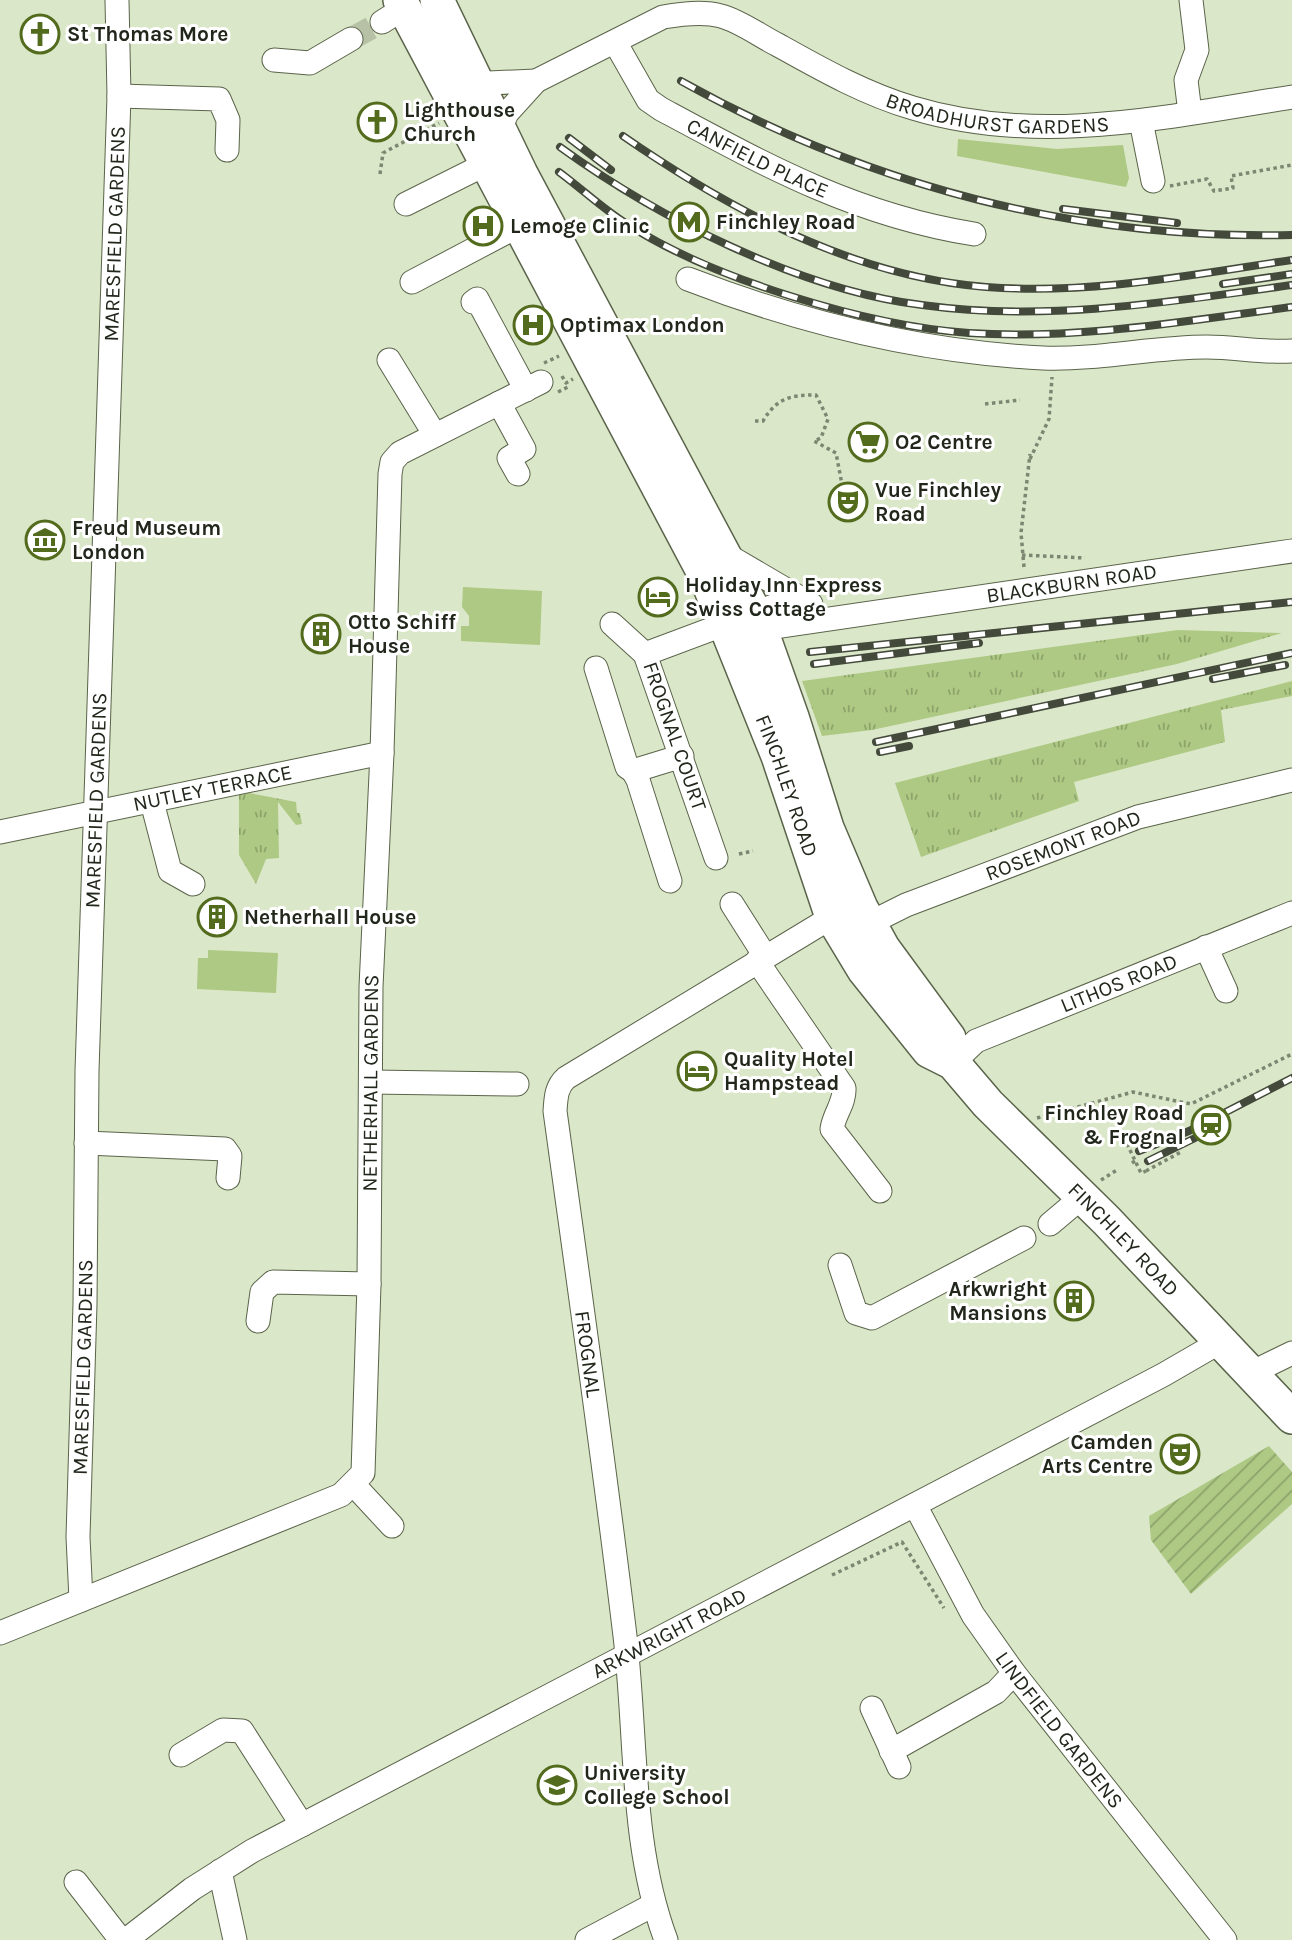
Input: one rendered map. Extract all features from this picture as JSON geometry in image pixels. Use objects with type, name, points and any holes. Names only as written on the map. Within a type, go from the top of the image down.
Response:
[{"type":"highway","name":"FINCHLEY ROAD","points":[[437,0],[480,85],[499,131],[722,554],[747,623],[808,840],[886,999],[929,1051],[953,1063],[1292,1418]]},
{"type":"highway","name":"FINCHLEY ROAD","points":[[396,10],[442,80],[706,577],[747,623]]},
{"type":"street","name":"MARESFIELD GARDENS","points":[[81,1600],[78,1537],[85,1318],[86,1143],[119,96],[117,0]]},
{"type":"street","points":[[1190,113],[1186,80],[1197,50],[1191,0]]},
{"type":"street","name":"BROADHURST GARDENS","points":[[667,8],[691,14],[714,5],[858,87],[912,108],[971,122],[1038,128],[1141,121],[1292,97]]},
{"type":"street","points":[[499,131],[507,113],[536,81],[615,43],[667,8]]},
{"type":"street","points":[[274,60],[310,64],[351,39]]},
{"type":"street","name":"CANFIELD PLACE","points":[[615,43],[648,100],[683,121],[807,184],[882,215],[974,234]]},
{"type":"street","points":[[442,80],[480,85],[520,80],[536,81]]},
{"type":"street","points":[[119,96],[219,99],[228,120],[227,150]]},
{"type":"street","points":[[1141,121],[1153,181]]},
{"type":"street","points":[[406,204],[486,164]]},
{"type":"street","points":[[412,282],[520,225]]},
{"type":"street","points":[[688,279],[780,312],[865,334],[955,350],[1051,358],[1208,347],[1292,351]]},
{"type":"street","name":"NETHERHALL GARDENS","points":[[354,1485],[363,1469],[369,1284],[374,892],[382,753],[392,462],[400,453],[499,403],[558,386],[477,299],[473,302]]},
{"type":"street","points":[[389,360],[435,435]]},
{"type":"street","points":[[499,403],[524,449],[509,458],[518,474]]},
{"type":"street","name":"BLACKBURN ROAD","points":[[747,623],[785,624],[834,620],[850,614],[1292,551]]},
{"type":"street","name":"BLACKBURN ROAD","points":[[722,554],[811,604]]},
{"type":"street","name":"BLACKBURN ROAD","points":[[747,623],[788,602],[811,604],[850,614]]},
{"type":"street","name":"FROGNAL COURT","points":[[716,858],[645,654],[747,623]]},
{"type":"street","points":[[612,624],[645,654]]},
{"type":"street","points":[[596,668],[627,767],[639,780],[670,881]]},
{"type":"street","name":"NUTLEY TERRACE","points":[[0,832],[382,753]]},
{"type":"street","points":[[633,771],[682,755]]},
{"type":"street","name":"ROSEMONT ROAD","points":[[848,926],[1138,817],[1292,780]]},
{"type":"street","points":[[152,802],[170,871],[192,884]]},
{"type":"street","points":[[732,904],[761,959],[844,1088],[844,1098],[834,1115],[832,1129],[880,1191]]},
{"type":"street","name":"LITHOS ROAD","points":[[953,1063],[976,1041],[1292,914]]},
{"type":"street","name":"FROGNAL","points":[[666,1940],[653,1905],[642,1828],[627,1657],[555,1111],[558,1089],[566,1078],[761,959],[848,926]]},
{"type":"street","points":[[1206,947],[1226,990]]},
{"type":"street","points":[[371,1082],[517,1084]]},
{"type":"street","points":[[86,1143],[225,1149],[230,1156],[228,1178]]},
{"type":"street","points":[[1050,1224],[1082,1197]]},
{"type":"street","points":[[840,1265],[856,1313],[872,1318],[1024,1238]]},
{"type":"street","points":[[258,1321],[262,1292],[273,1282],[369,1284]]},
{"type":"street","name":"ARKWRIGHT ROAD","points":[[123,1940],[220,1871],[302,1825],[627,1657],[1220,1342]]},
{"type":"street","points":[[1251,1373],[1292,1353]]},
{"type":"street","points":[[0,1633],[341,1495],[354,1485],[392,1526]]},
{"type":"street","name":"LINDFIELD GARDENS","points":[[915,1505],[973,1615],[1014,1673],[1225,1940]]},
{"type":"street","points":[[872,1708],[895,1759],[996,1692],[1014,1673]]},
{"type":"street","points":[[181,1755],[223,1730],[242,1731],[302,1825]]},
{"type":"street","points":[[220,1871],[235,1940]]},
{"type":"street","points":[[76,1882],[123,1940]]},
{"type":"street","points":[[587,1940],[653,1905]]},
{"type":"path","points":[[380,174],[383,153],[440,123],[446,130]]},
{"type":"path","points":[[1153,181],[1174,187],[1207,179],[1214,191],[1233,188],[1231,176],[1292,165]]},
{"type":"path","points":[[550,360],[559,355]]},
{"type":"path","points":[[1029,460],[1049,419],[1051,358]]},
{"type":"path","points":[[755,421],[764,421],[772,406],[789,395],[816,395],[828,419],[821,438],[814,440],[836,453],[845,500]]},
{"type":"path","points":[[985,404],[1020,400]]},
{"type":"path","points":[[1024,567],[1021,533],[1030,454]]},
{"type":"path","points":[[1022,555],[1085,558]]},
{"type":"path","points":[[739,854],[753,851]]},
{"type":"path","points":[[1011,1126],[1133,1092],[1191,1104],[1292,1054]]},
{"type":"path","points":[[1154,1132],[1127,1144],[1141,1172],[1181,1152]]},
{"type":"path","points":[[832,1575],[902,1542],[949,1616]]},
{"type":"green space","points":[[958,139],[1057,149],[1123,145],[1129,178],[1126,187],[957,156]]},
{"type":"green space","points":[[463,587],[542,591],[540,645],[461,641],[461,626],[469,626],[469,616],[462,607]]},
{"type":"green space","points":[[1178,630],[1282,633],[1177,664],[872,730],[822,736],[802,681]]},
{"type":"green space","points":[[1292,681],[1292,696],[1221,710],[1225,742],[1074,782],[1079,801],[921,857],[895,783]]},
{"type":"green space","points":[[239,791],[296,802],[297,813],[300,813],[302,824],[296,825],[278,802],[279,858],[266,859],[256,884],[239,855]]},
{"type":"green space","points":[[208,950],[278,953],[276,993],[197,989],[198,958],[208,958]]},
{"type":"green space","name":"Camden Arts Centre","points":[[1269,1446],[1292,1472],[1292,1504],[1191,1594],[1151,1540],[1149,1516]]},
{"type":"tunnel","points":[[351,39],[382,22]]},
{"type":"railway","points":[[681,81],[752,118],[825,150],[900,177],[976,199],[1053,216],[1132,228],[1211,234],[1292,235]]},
{"type":"railway","points":[[623,136],[750,214],[842,254],[889,270],[937,281],[1025,289],[1101,286],[1292,260]]},
{"type":"railway","points":[[569,138],[611,170]]},
{"type":"railway","points":[[560,147],[641,200],[732,247],[828,284],[875,297],[968,310],[1061,311],[1154,303],[1292,285]]},
{"type":"railway","points":[[559,172],[627,224],[702,263],[792,296],[885,321],[969,333],[1050,334],[1131,328],[1292,307]]},
{"type":"railway","points":[[1063,209],[1177,223]]},
{"type":"railway","points":[[1223,284],[1292,274]]},
{"type":"railway","points":[[810,652],[1292,602]]},
{"type":"railway","points":[[814,664],[979,643]]},
{"type":"railway","points":[[876,742],[1292,653]]},
{"type":"railway","points":[[1213,679],[1285,665]]},
{"type":"railway","points":[[880,752],[909,746]]},
{"type":"railway","points":[[1139,1151],[1189,1131],[1292,1078]]},
{"type":"railway","points":[[1148,1161],[1195,1138]]},
{"type":"place","name":"St Thomas More","points":[[40,34]]},
{"type":"place","name":"Lighthouse Church","points":[[377,122]]},
{"type":"place","name":"Finchley Road","points":[[689,222]]},
{"type":"place","name":"Lemoge Clinic","points":[[483,226]]},
{"type":"place","name":"Optimax London","points":[[533,325]]},
{"type":"place","name":"O2 Centre","points":[[868,442]]},
{"type":"place","name":"Vue Finchley Road","points":[[848,502]]},
{"type":"place","name":"Freud Museum London","points":[[45,540]]},
{"type":"place","name":"Holiday Inn Express Swiss Cottage","points":[[658,597]]},
{"type":"place","name":"Otto Schiff House","points":[[321,634]]},
{"type":"place","name":"Netherhall House","points":[[217,917]]},
{"type":"place","name":"Quality Hotel Hampstead","points":[[697,1071]]},
{"type":"place","name":"Finchley Road & Frognal","points":[[1211,1125]]},
{"type":"place","name":"Arkwright Mansions","points":[[1074,1301]]},
{"type":"place","name":"Camden Arts Centre","points":[[1180,1454]]},
{"type":"place","name":"University College School","points":[[557,1785]]}]
